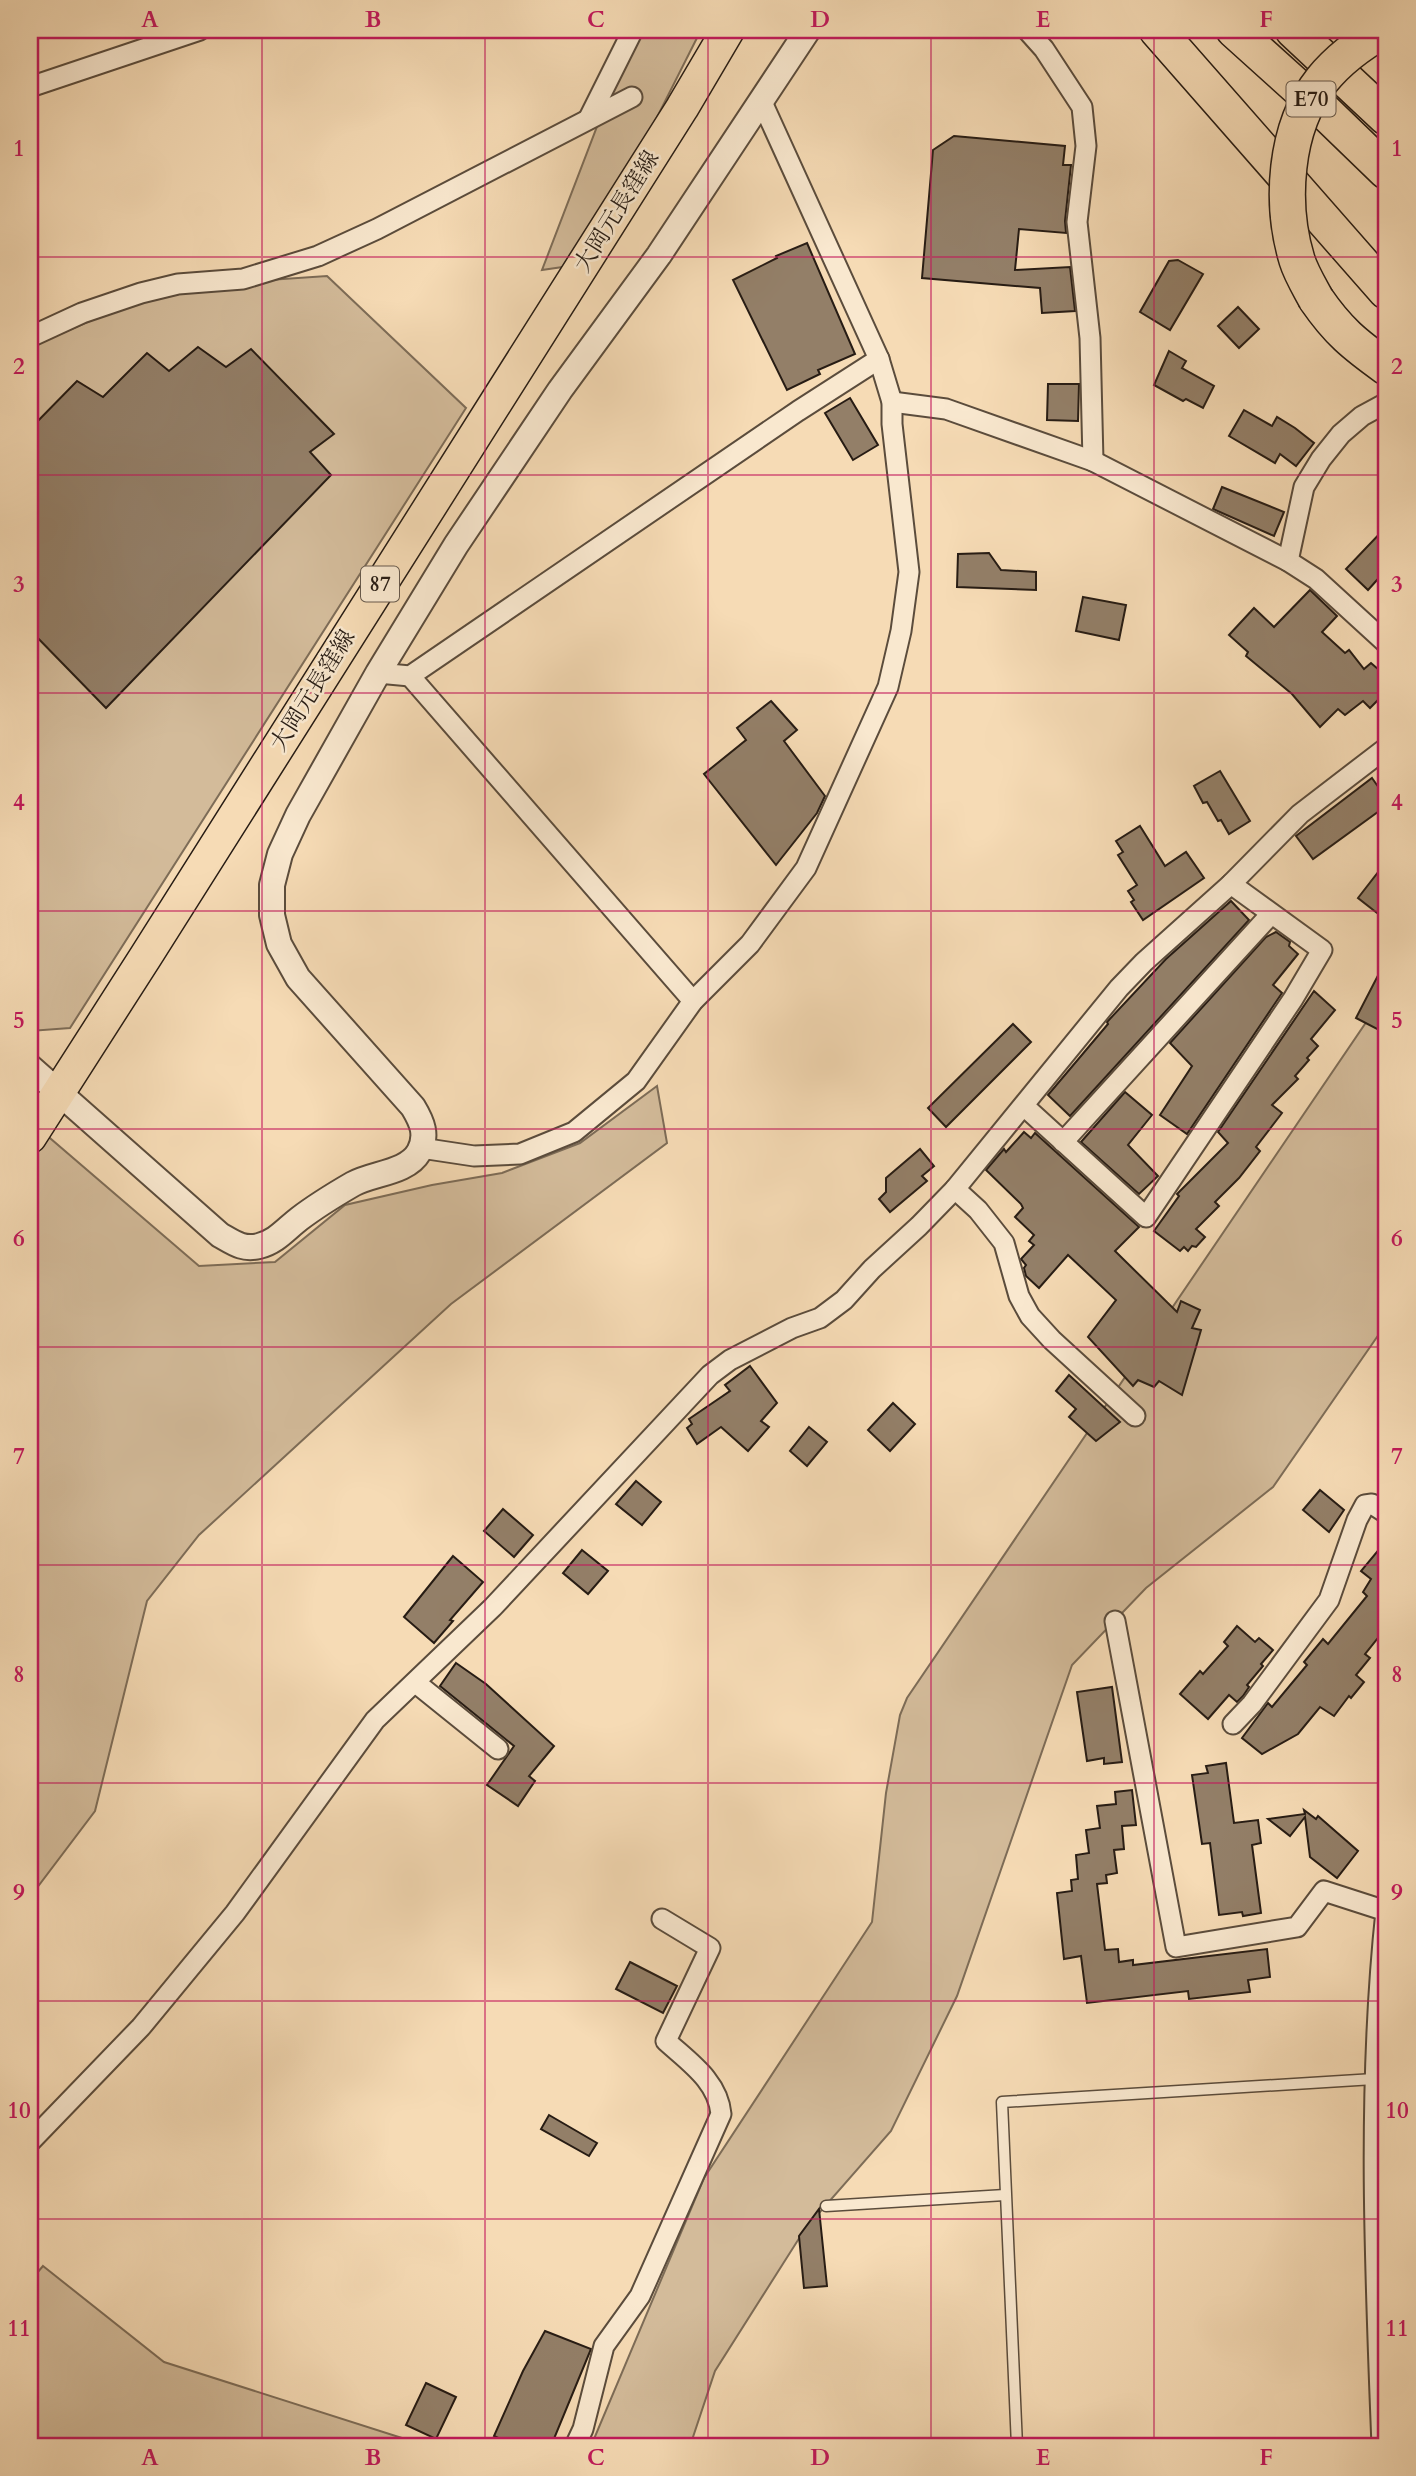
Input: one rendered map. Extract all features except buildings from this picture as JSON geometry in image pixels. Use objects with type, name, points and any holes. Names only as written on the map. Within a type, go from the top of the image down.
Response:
[{"type":"highway","points":[[1157,30],[1386,291]]},
{"type":"highway","name":"E70","points":[[1234,30],[1325,111],[1386,171]]},
{"type":"highway","name":"E70","points":[[1293,30],[1386,117]]},
{"type":"highway","points":[[1384,30],[1366,40],[1340,61],[1309,100],[1298,126],[1287,190],[1290,229],[1297,263],[1316,299],[1334,325],[1353,343],[1386,366]]},
{"type":"main road","name":"大岡元長窪線","points":[[30,1137],[675,119],[727,30]]},
{"type":"street","points":[[30,87],[200,30]]},
{"type":"street","points":[[589,118],[633,30]]},
{"type":"street","points":[[30,1067],[220,1235],[243,1248],[275,1240],[329,1198],[357,1182],[402,1167],[418,1155],[424,1141],[423,1124],[413,1107],[298,978],[279,944],[272,915],[272,885],[280,854],[298,815],[378,673],[456,545],[560,390],[659,255],[807,30]]},
{"type":"street","points":[[1027,30],[1044,49],[1082,107],[1086,146],[1077,222],[1090,338],[1093,461]]},
{"type":"street","points":[[30,337],[82,313],[141,293],[178,284],[243,279],[317,256],[377,229],[632,97]]},
{"type":"street","points":[[421,1148],[474,1156],[520,1154],[574,1132],[636,1081],[693,1001],[750,944],[806,868],[888,687],[901,631],[909,572],[892,424],[892,402],[879,359],[761,100]]},
{"type":"street","points":[[378,673],[410,676],[798,411],[879,359]]},
{"type":"street","points":[[892,402],[946,409],[1093,461],[1288,561],[1316,579],[1386,643]]},
{"type":"street","points":[[1288,561],[1304,486],[1315,468],[1340,434],[1362,416],[1386,403]]},
{"type":"street","points":[[410,676],[693,1001]]},
{"type":"street","points":[[30,2142],[141,2027],[235,1913],[375,1720],[493,1607],[710,1375],[730,1360],[792,1328],[820,1318],[844,1300],[872,1269],[955,1189],[1127,979],[1231,884],[1300,814],[1386,748]]},
{"type":"street","points":[[1024,1106],[1146,1217],[1293,999],[1322,950],[1231,884]]},
{"type":"street","points":[[1063,1143],[1271,914]]},
{"type":"street","points":[[955,1189],[978,1210],[1004,1243],[1019,1296],[1030,1316],[1052,1340],[1135,1416]]},
{"type":"street","points":[[1233,1724],[1252,1704],[1329,1600],[1357,1520],[1365,1505],[1372,1504],[1386,1513]]},
{"type":"street","points":[[1115,1620],[1176,1947],[1297,1927],[1324,1891],[1386,1911],[1374,2079],[1375,2259],[1382,2446]]},
{"type":"street","points":[[416,1683],[498,1749]]},
{"type":"street","points":[[575,2446],[583,2429],[604,2346],[640,2295],[721,2114],[720,2101],[709,2081],[666,2041],[710,1948],[662,1919]]},
{"type":"lane","points":[[1017,2446],[1002,2102],[1374,2079]]},
{"type":"lane","points":[[826,2206],[1005,2195]]},
{"type":"shaded area","points":[[638,30],[701,30],[583,264],[542,270],[603,111]]},
{"type":"shaded area","points":[[327,276],[466,408],[70,1028],[30,1031],[30,347],[168,287]]},
{"type":"shaded area","points":[[1386,993],[1386,1324],[1273,1487],[1146,1588],[1072,1665],[957,1996],[891,2131],[805,2229],[715,2371],[690,2446],[591,2446],[704,2178],[872,1922],[886,1793],[900,1715],[907,1698]]},
{"type":"shaded area","points":[[657,1086],[667,1143],[451,1304],[199,1535],[147,1601],[95,1811],[30,1897],[30,1121],[199,1266],[275,1262],[345,1205],[432,1185],[502,1173],[580,1143]]},
{"type":"shaded area","points":[[43,2266],[164,2362],[427,2446],[30,2446],[30,2281]]}]
